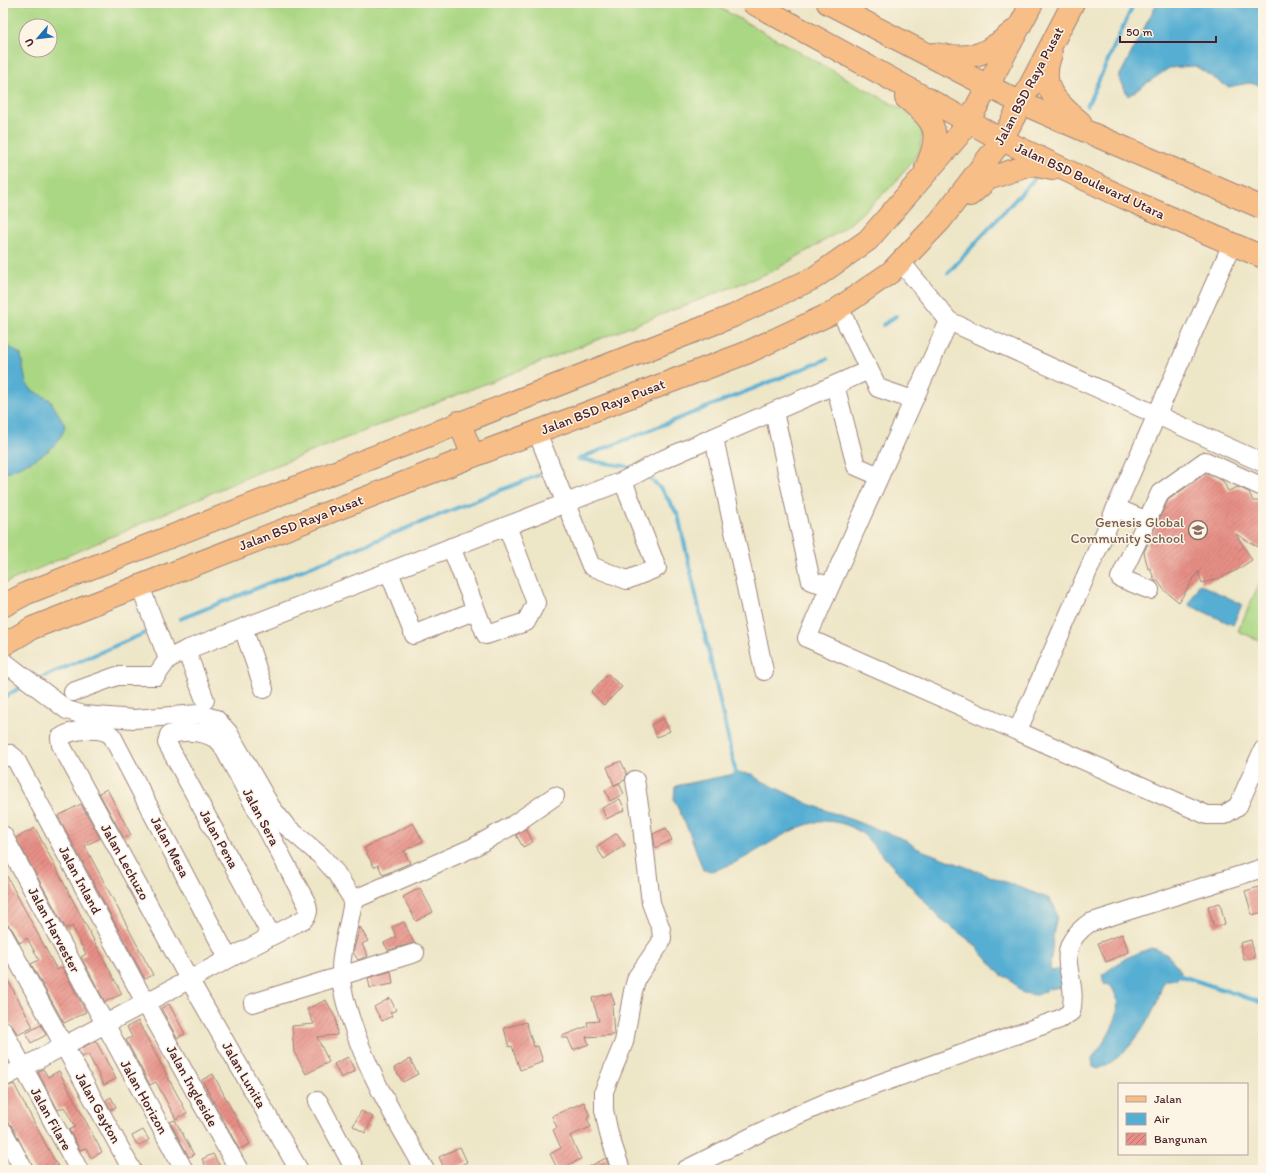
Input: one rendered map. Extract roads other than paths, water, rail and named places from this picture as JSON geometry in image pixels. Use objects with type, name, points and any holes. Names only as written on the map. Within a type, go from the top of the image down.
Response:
[{"type":"main road","name":"Jalan BSD Boulevard Utara","points":[[753,3],[1002,140],[1127,199],[1263,257]]},
{"type":"main road","points":[[828,3],[1021,103],[1263,208]]},
{"type":"main road","points":[[3,606],[35,590],[459,422],[733,316],[814,278],[868,240],[921,180],[968,122],[1032,3]]},
{"type":"main road","points":[[1070,9],[1046,68],[1049,87],[1057,103],[1099,137]]},
{"type":"main road","name":"Jalan BSD Raya Pusat","points":[[3,645],[32,628],[473,456],[746,353],[839,308],[891,272],[940,222],[1002,140],[1070,9]]},
{"type":"main road","points":[[921,52],[958,58],[976,56],[998,45],[1020,26]]},
{"type":"main road","points":[[884,75],[903,95],[928,116],[934,130],[936,141],[933,153],[921,180]]},
{"type":"main road","points":[[940,222],[988,179],[1032,164],[1083,177]]},
{"type":"main road","points":[[459,422],[473,456]]},
{"type":"street","points":[[1018,730],[1232,244]]},
{"type":"street","points":[[901,262],[949,321],[1263,463]]},
{"type":"street","points":[[839,308],[878,388],[913,400]]},
{"type":"street","points":[[949,321],[807,638],[1018,730],[1207,815],[1224,815],[1238,806],[1263,750]]},
{"type":"street","points":[[73,692],[117,676],[156,676],[168,659],[186,650],[627,479],[648,467],[869,370]]},
{"type":"street","points":[[835,385],[856,466],[879,476]]},
{"type":"street","points":[[774,412],[811,581],[830,586]]},
{"type":"street","points":[[537,432],[591,566],[627,580],[657,568],[627,479]]},
{"type":"street","points":[[714,438],[764,671]]},
{"type":"street","points":[[1135,546],[1160,493],[1205,461],[1263,487]]},
{"type":"street","points":[[1116,508],[1147,521]]},
{"type":"street","points":[[451,548],[486,635],[526,622],[536,603],[507,526]]},
{"type":"street","points":[[389,572],[414,635],[476,610]]},
{"type":"street","points":[[140,586],[168,659]]},
{"type":"street","points":[[243,628],[264,689]]},
{"type":"street","points":[[186,650],[205,700]]},
{"type":"street","points":[[3,661],[67,710],[84,715],[134,719],[198,714],[216,719],[228,732],[271,807],[286,826],[321,856],[336,873],[353,900],[346,934],[341,975],[346,1003],[355,1033],[378,1090],[425,1170]]},
{"type":"street","name":"Jalan Mesa","points":[[61,745],[60,738],[71,732],[99,730],[105,731],[112,736],[228,958]]},
{"type":"street","name":"Jalan Sera","points":[[167,743],[169,735],[174,733],[201,733],[211,736],[221,743],[309,908],[308,914],[304,919],[271,935]]},
{"type":"street","name":"Jalan Pena","points":[[167,743],[271,935]]},
{"type":"street","name":"Jalan Lechuzo","points":[[61,745],[189,979]]},
{"type":"street","name":"Jalan Inland","points":[[9,758],[145,1002]]},
{"type":"street","points":[[620,1170],[606,1122],[604,1110],[604,1091],[624,1042],[637,977],[660,944],[662,938],[661,929],[650,903],[641,818],[635,780]]},
{"type":"street","points":[[353,900],[472,848],[513,825],[555,796]]},
{"type":"street","name":"Jalan Harvester","points":[[3,835],[104,1024]]},
{"type":"street","points":[[685,1170],[775,1125],[825,1103],[1060,1019],[1071,1012],[1074,999],[1067,957],[1069,944],[1076,932],[1089,923],[1263,868]]},
{"type":"street","name":"Jalan Gayton","points":[[3,934],[132,1170]]},
{"type":"street","points":[[3,1078],[271,935]]},
{"type":"street","points":[[253,1003],[415,953]]},
{"type":"street","name":"Jalan Lunita","points":[[189,979],[299,1170]]},
{"type":"street","name":"Jalan Ingleside","points":[[145,1002],[239,1170]]},
{"type":"street","name":"Jalan Horizon","points":[[104,1024],[184,1170]]},
{"type":"street","name":"Jalan Filare","points":[[3,1030],[80,1170]]},
{"type":"street","points":[[318,1101],[355,1170]]},
{"type":"street","points":[[3,1131],[24,1170]]},
{"type":"water","points":[[1157,3],[1263,3],[1263,86],[1249,83],[1228,87],[1195,66],[1169,68],[1128,96],[1119,77]]},
{"type":"water","points":[[3,342],[21,355],[26,383],[32,390],[50,400],[65,425],[62,435],[49,450],[41,456],[3,474]]},
{"type":"water","points":[[1199,584],[1242,604],[1233,625],[1189,605]]},
{"type":"water","points":[[740,773],[753,774],[756,778],[809,804],[906,840],[916,848],[1050,899],[1057,916],[1050,968],[1052,971],[1060,969],[1062,987],[1048,989],[1045,992],[1036,995],[1022,993],[1009,978],[1001,975],[974,944],[940,918],[864,835],[845,825],[827,821],[809,824],[775,840],[741,860],[716,870],[703,870],[690,834],[674,800],[675,787]]},
{"type":"water","points":[[1151,948],[1157,949],[1169,956],[1181,972],[1177,979],[1167,980],[1164,982],[1155,1007],[1132,1044],[1108,1064],[1098,1069],[1093,1067],[1092,1058],[1110,1032],[1117,1013],[1115,994],[1110,985],[1104,984],[1102,975],[1126,958]]},
{"type":"waterway","points":[[1087,106],[1134,3]]},
{"type":"waterway","points":[[948,273],[1036,177]]},
{"type":"waterway","points":[[883,325],[896,316]]},
{"type":"waterway","points":[[578,459],[827,359]]},
{"type":"waterway","points":[[578,459],[625,466],[632,469]]},
{"type":"waterway","points":[[180,619],[539,475]]},
{"type":"waterway","points":[[644,475],[650,478],[659,487],[668,498],[678,515],[737,778]]},
{"type":"waterway","points":[[36,680],[145,633]]},
{"type":"waterway","points":[[3,698],[24,685]]},
{"type":"waterway","points":[[1176,974],[1263,1003]]},
{"type":"place","name":"Genesis Global Community School","points":[[1198,530]]}]
